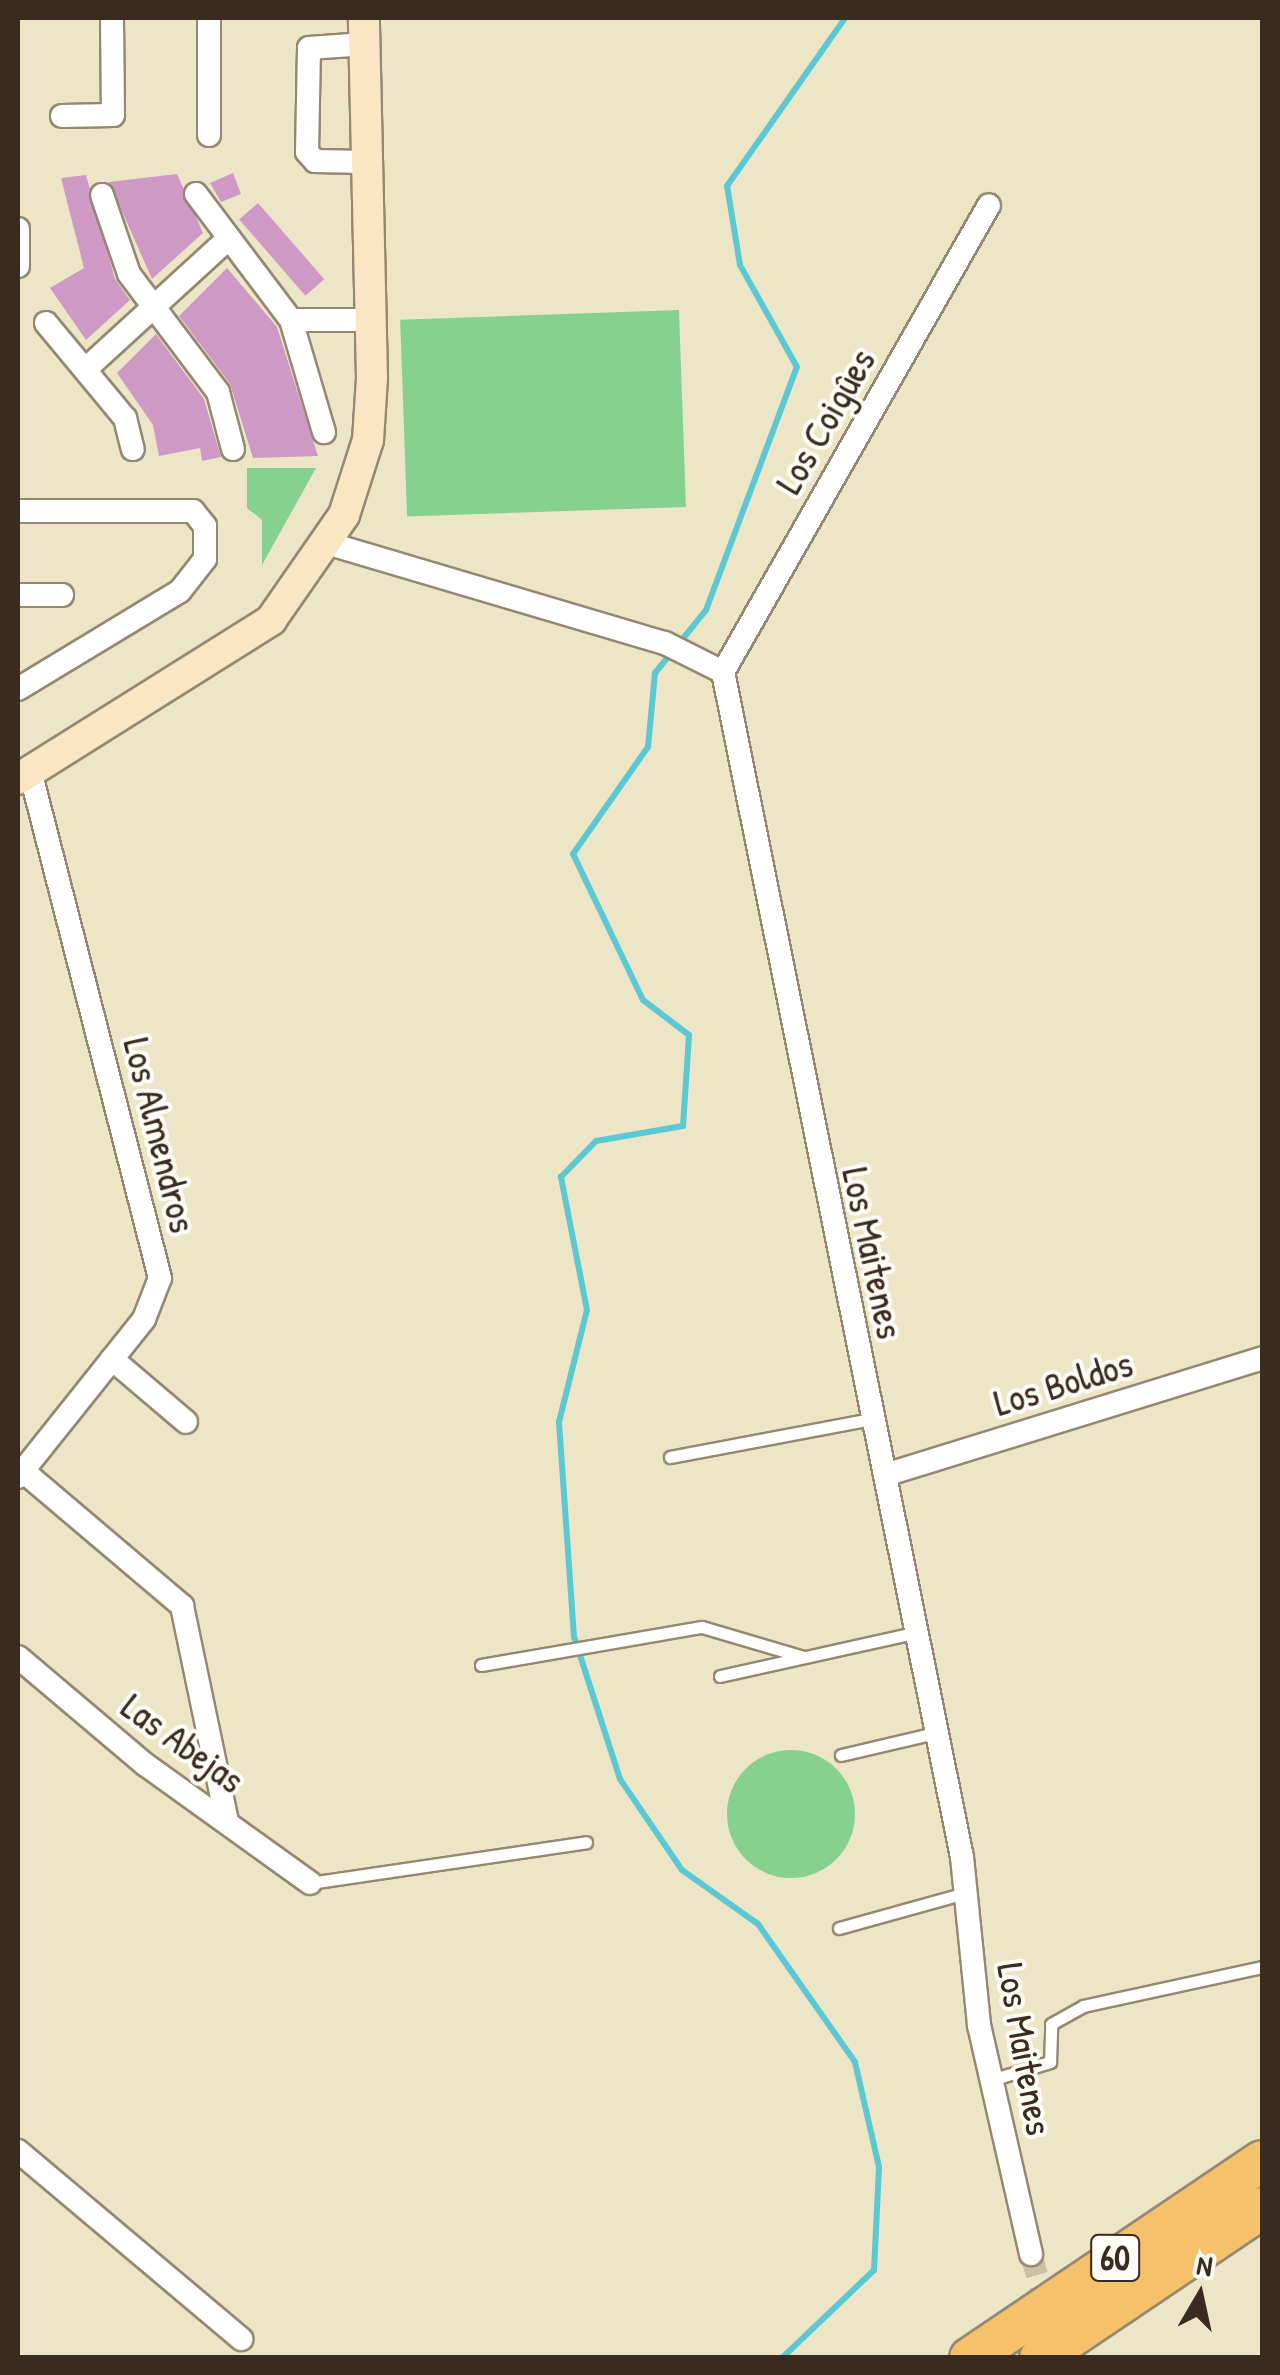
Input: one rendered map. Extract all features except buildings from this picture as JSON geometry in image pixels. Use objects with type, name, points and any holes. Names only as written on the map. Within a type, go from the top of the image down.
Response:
[{"type":"highway","name":"60","points":[[970,2358],[1262,2161]]},
{"type":"highway","name":"60","points":[[1040,2358],[1262,2208]]},
{"type":"main road","points":[[24,775],[271,620],[330,544],[368,440],[372,320],[365,31]]},
{"type":"street","points":[[62,116],[114,115],[112,18]]},
{"type":"street","points":[[209,18],[209,136]]},
{"type":"street","points":[[365,31],[308,48],[307,119],[309,159],[366,162]]},
{"type":"street","points":[[196,194],[291,320],[324,432]]},
{"type":"street","points":[[102,195],[109,234],[218,392],[233,449]]},
{"type":"street","name":"Los Coigûes","points":[[723,672],[988,204]]},
{"type":"street","points":[[18,229],[18,266]]},
{"type":"street","points":[[86,368],[228,239]]},
{"type":"street","points":[[291,320],[372,320]]},
{"type":"street","points":[[46,323],[125,418],[132,449]]},
{"type":"street","points":[[18,511],[193,512],[204,526],[205,559],[180,591],[18,689]]},
{"type":"street","points":[[330,544],[666,644],[723,672]]},
{"type":"street","points":[[18,595],[62,595]]},
{"type":"street","name":"Los Maitenes","points":[[723,672],[935,1734],[965,1894],[991,2080],[1032,2254]]},
{"type":"street","name":"Los Almendros","points":[[20,1474],[144,1319],[160,1278],[24,775]]},
{"type":"street","name":"Los Boldos","points":[[885,1475],[1262,1358]]},
{"type":"street","points":[[112,1359],[186,1422]]},
{"type":"street","points":[[20,1474],[182,1606],[226,1817]]},
{"type":"street","name":"Las Abejas","points":[[18,1657],[146,1765],[226,1817],[310,1883]]},
{"type":"street","points":[[18,2151],[241,2339]]},
{"type":"lane","points":[[670,1457],[872,1419]]},
{"type":"lane","points":[[480,1664],[702,1627],[804,1657]]},
{"type":"lane","points":[[720,1676],[914,1633]]},
{"type":"lane","points":[[841,1754],[935,1734]]},
{"type":"lane","points":[[310,1883],[586,1842]]},
{"type":"lane","points":[[839,1928],[965,1894]]},
{"type":"lane","points":[[991,2080],[1050,2062],[1051,2024],[1083,2006],[1262,1967]]},
{"type":"green space","points":[[679,310],[686,507],[407,517],[400,320]]},
{"type":"green space","points":[[247,468],[316,468],[262,565],[262,520],[247,508]]},
{"type":"green space","points":[[791,1750],[815,1755],[836,1769],[850,1790],[855,1814],[850,1838],[836,1859],[815,1873],[791,1878],[767,1873],[746,1859],[732,1838],[727,1814],[732,1790],[746,1769],[767,1755]]},
{"type":"waterway","points":[[782,2358],[874,2270],[879,2167],[855,2062],[758,1924],[682,1870],[620,1779],[574,1637],[559,1422],[587,1310],[561,1177],[596,1141],[683,1126],[689,1035],[643,1000],[573,854],[648,747],[655,673],[706,610],[797,367],[740,265],[727,186],[845,18]]},
{"type":"tunnel","points":[[1031,2254],[1048,2314]]}]
